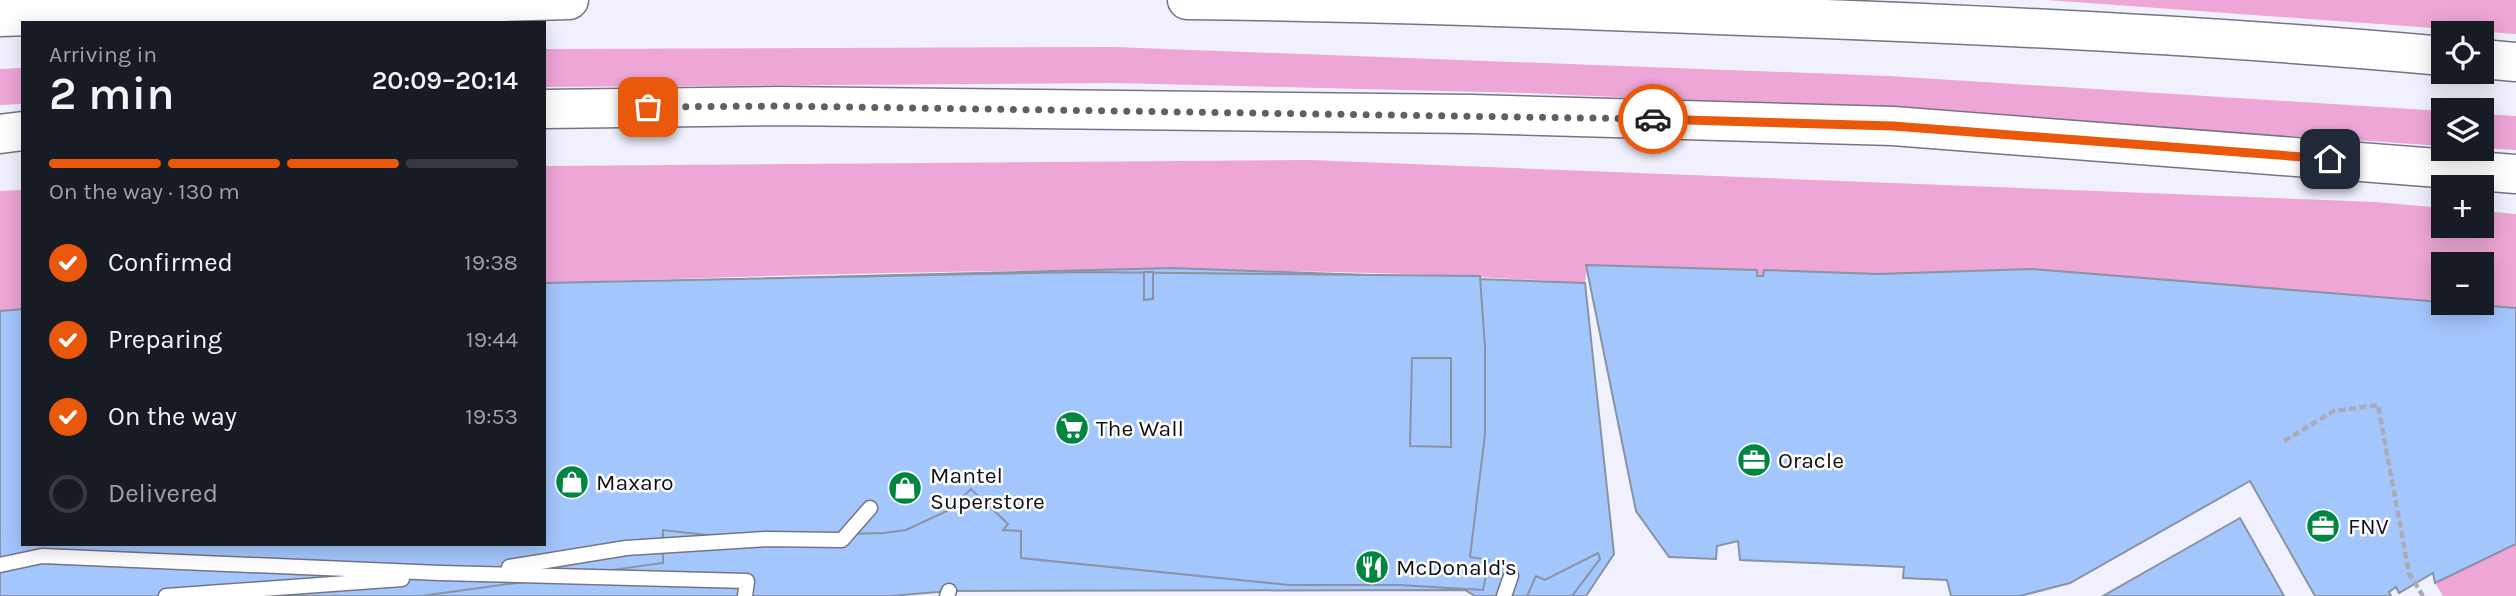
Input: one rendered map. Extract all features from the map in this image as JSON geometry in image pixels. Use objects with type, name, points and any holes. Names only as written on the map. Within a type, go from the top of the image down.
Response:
[{"type":"highway","points":[[0,17],[569,0]]},
{"type":"highway","points":[[1187,0],[1372,2],[1917,22],[2249,38],[2431,55]]},
{"type":"highway","points":[[2494,60],[2516,62]]},
{"type":"highway","points":[[546,109],[779,106],[1083,109],[1471,114],[1893,126],[2516,174]]},
{"type":"highway","points":[[0,125],[21,124]]},
{"type":"highway","points":[[0,134],[21,131]]},
{"type":"lane","points":[[166,596],[477,573],[626,548],[766,539],[842,540],[870,508]]},
{"type":"lane","points":[[0,565],[42,556],[747,581],[745,596]]},
{"type":"lane","points":[[1504,596],[1511,576]]},
{"type":"path","points":[[2284,441],[2334,411],[2378,405],[2409,573],[2423,596]]},
{"type":"shaded area","points":[[2047,0],[2516,0],[2516,34],[2494,32],[2494,21],[2431,21],[2431,28]]},
{"type":"shaded area","points":[[1114,47],[1889,76],[2431,110],[2431,145],[1885,109],[1525,93],[1113,83],[546,87],[546,49]]},
{"type":"shaded area","points":[[21,68],[21,104],[0,105],[0,69]]},
{"type":"shaded area","points":[[2494,115],[2516,116],[2516,150],[2494,149]]},
{"type":"shaded area","points":[[1310,160],[2376,202],[2431,207],[2431,238],[2494,238],[2494,212],[2516,214],[2516,308],[2494,306],[2494,252],[2431,252],[2431,301],[2031,269],[1878,274],[1764,270],[1763,276],[1757,276],[1756,270],[1587,265],[1585,283],[1326,272],[934,272],[546,283],[546,166]]},
{"type":"shaded area","points":[[21,190],[21,309],[0,311],[0,191]]},
{"type":"shaded area","points":[[2516,538],[2516,596],[2443,596],[2435,583],[2515,544]]},
{"type":"building","points":[[1586,265],[1757,270],[1757,276],[1763,276],[1764,270],[1878,274],[2032,269],[2431,301],[2431,315],[2494,315],[2494,306],[2516,308],[2516,544],[2435,583],[2433,573],[2399,593],[2396,587],[2389,592],[2391,596],[2315,596],[2250,481],[2070,583],[2020,596],[1951,596],[1947,580],[1903,578],[1904,567],[1740,560],[1738,541],[1717,546],[1716,559],[1669,557],[1636,511]]},
{"type":"building","name":"The Wall","points":[[1172,268],[1585,283],[1614,554],[1586,596],[1475,596],[1465,590],[949,591],[891,596],[0,596],[0,312],[21,310],[21,546],[546,546],[546,284]]},
{"type":"building","name":"The Wall","points":[[1083,272],[1480,276],[1485,348],[1485,434],[1470,557],[1489,560],[1483,590],[1399,585],[1289,585],[1021,558],[1021,531],[1003,530],[1008,524],[971,489],[947,511],[906,530],[884,533],[726,537],[663,530],[663,563],[421,596],[0,596],[0,311],[21,309],[21,546],[546,546],[546,283]]},
{"type":"building","points":[[1144,272],[1153,272],[1153,299],[1144,300]]},
{"type":"building","points":[[1412,358],[1451,358],[1451,447],[1410,446]]},
{"type":"building","points":[[2240,518],[2284,596],[2103,596]]},
{"type":"building","points":[[1598,553],[1600,559],[1572,596],[1527,596],[1536,576],[1545,580]]},
{"type":"way so far","points":[[648,107],[779,106],[1471,114],[1653,119]]},
{"type":"place","name":"The Wall","points":[[1072,428]]},
{"type":"place","name":"Oracle","points":[[1754,460]]},
{"type":"place","name":"Maxaro","points":[[572,482]]},
{"type":"place","name":"Mantel Superstore","points":[[905,488]]},
{"type":"place","name":"FNV","points":[[2323,526]]},
{"type":"place","name":"McDonald's","points":[[1372,567]]},
{"type":"route","points":[[1653,119],[1893,126],[2330,159]]}]
